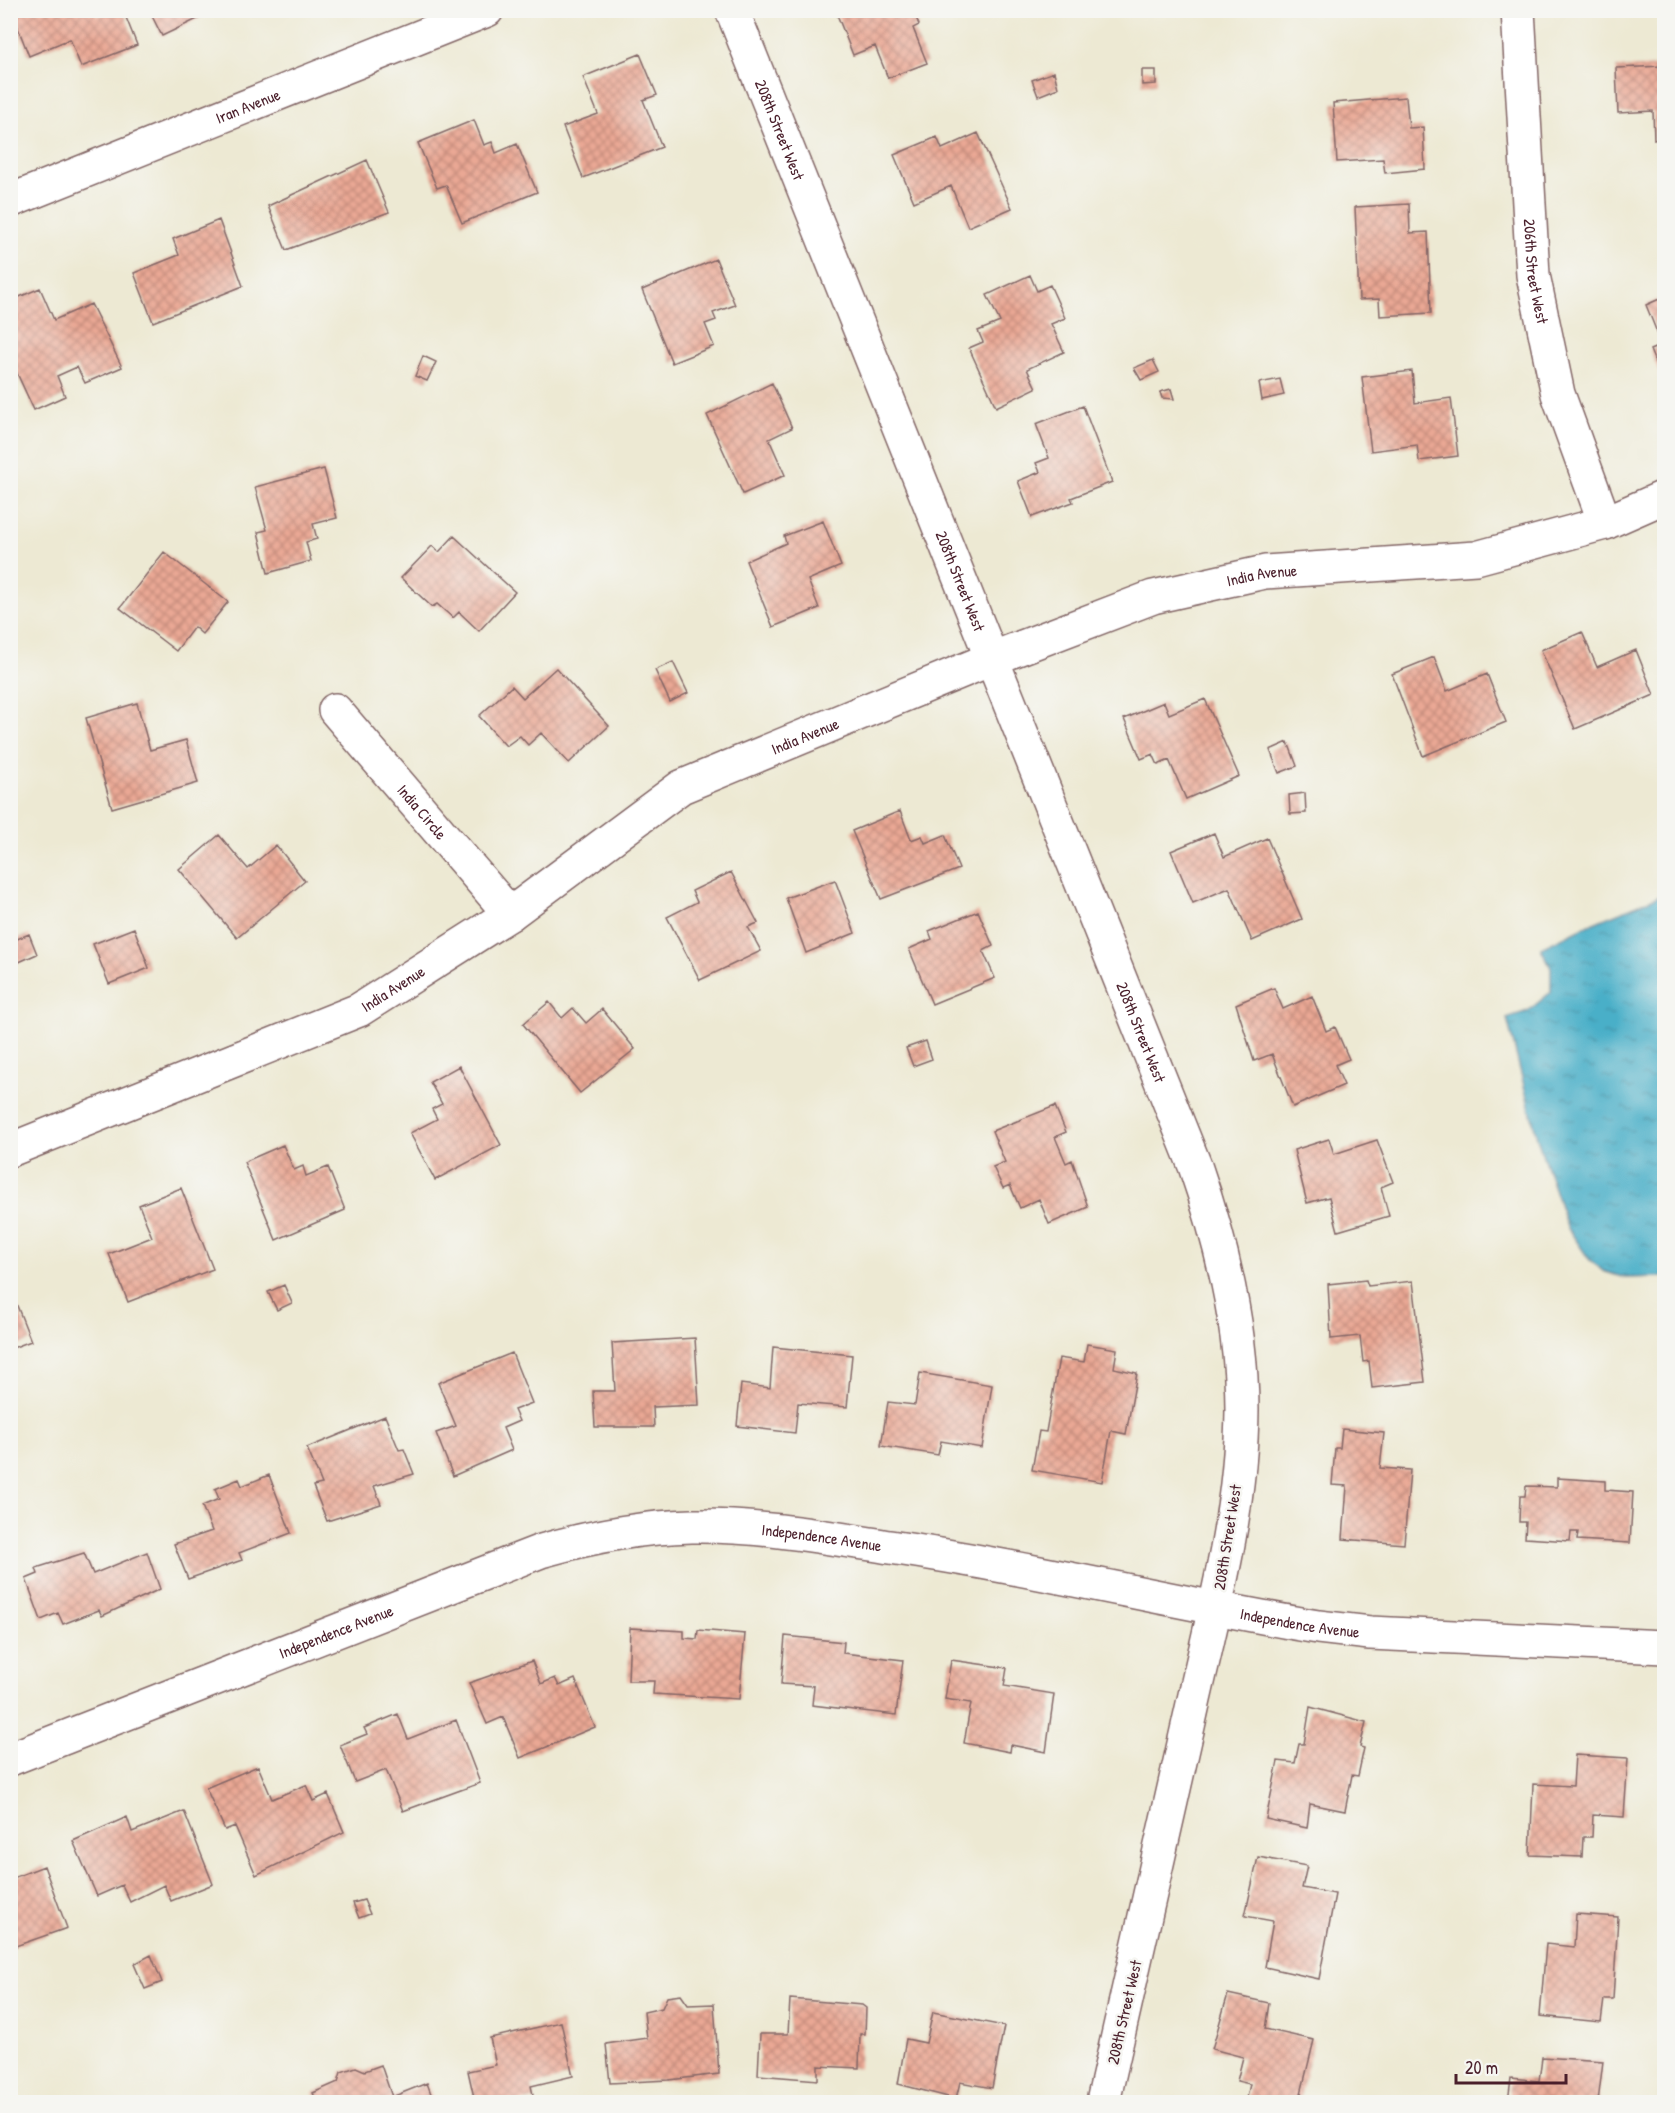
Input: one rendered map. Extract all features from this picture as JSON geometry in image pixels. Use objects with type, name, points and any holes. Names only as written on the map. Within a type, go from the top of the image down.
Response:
[{"type":"street","name":"Iran Avenue","points":[[10,201],[487,10]]},
{"type":"street","name":"208th Street West","points":[[732,10],[1195,1166],[1214,1224],[1234,1311],[1242,1410],[1234,1510],[1103,2103]]},
{"type":"street","name":"206th Street West","points":[[1518,10],[1533,275],[1558,394],[1605,523]]},
{"type":"street","name":"India Avenue","points":[[10,1150],[359,1010],[510,914],[681,787],[992,659],[1154,597],[1265,572],[1476,558],[1605,523],[1665,497]]},
{"type":"street","name":"India Circle","points":[[335,710],[510,914]]},
{"type":"street","name":"Independence Avenue","points":[[11,1757],[513,1562],[570,1543],[631,1530],[691,1526],[721,1527],[855,1542],[959,1557],[1318,1627],[1370,1633],[1665,1647]]},
{"type":"water","points":[[1664,894],[1664,1277],[1625,1278],[1603,1271],[1589,1259],[1567,1227],[1538,1141],[1507,1018],[1528,1011],[1551,992],[1551,968],[1541,948],[1584,927]]},
{"type":"building","points":[[11,10],[95,10],[97,16],[112,10],[123,10],[137,45],[81,67],[70,39],[29,56]]},
{"type":"building","points":[[149,10],[216,10],[162,36]]},
{"type":"building","points":[[840,10],[913,10],[919,25],[913,28],[927,63],[888,78],[875,46],[853,55],[836,12]]},
{"type":"building","points":[[640,54],[657,95],[643,100],[662,147],[583,178],[563,127],[598,114],[583,77]]},
{"type":"building","points":[[1664,66],[1664,139],[1654,140],[1653,111],[1618,113],[1616,68]]},
{"type":"building","points":[[1142,70],[1156,70],[1156,84],[1142,85]]},
{"type":"building","points":[[1054,72],[1058,88],[1038,96],[1032,80]]},
{"type":"building","points":[[1406,97],[1409,128],[1423,127],[1425,169],[1385,173],[1383,159],[1337,162],[1333,103]]},
{"type":"building","points":[[474,120],[484,145],[492,142],[496,153],[517,144],[537,192],[462,223],[446,185],[437,188],[418,143]]},
{"type":"building","points":[[978,133],[1012,208],[968,227],[951,186],[914,202],[894,155],[937,137],[942,149]]},
{"type":"building","points":[[367,160],[389,212],[286,250],[268,206]]},
{"type":"building","points":[[1409,204],[1410,233],[1428,232],[1431,313],[1380,316],[1379,299],[1359,300],[1355,207]]},
{"type":"building","points":[[219,220],[243,286],[153,322],[134,273],[179,255],[173,239]]},
{"type":"building","points":[[716,259],[735,305],[713,313],[716,320],[705,324],[714,346],[672,363],[642,290]]},
{"type":"building","points":[[1030,275],[1037,291],[1050,285],[1065,318],[1051,324],[1064,352],[1027,369],[1036,388],[996,407],[969,348],[983,342],[978,331],[1000,322],[987,295]]},
{"type":"building","points":[[40,288],[54,320],[91,304],[122,367],[85,383],[77,367],[57,376],[65,396],[34,410],[10,358],[10,301]]},
{"type":"building","points":[[1664,297],[1664,384],[1650,350],[1662,345],[1646,305]]},
{"type":"building","points":[[423,356],[436,362],[427,381],[415,376]]},
{"type":"building","points":[[1153,360],[1159,372],[1141,380],[1134,368]]},
{"type":"building","points":[[1412,371],[1415,403],[1451,398],[1458,456],[1419,461],[1417,445],[1371,451],[1362,377]]},
{"type":"building","points":[[1280,379],[1284,395],[1262,400],[1259,383]]},
{"type":"building","points":[[772,383],[792,428],[769,439],[785,475],[743,494],[707,415]]},
{"type":"building","points":[[1171,389],[1174,399],[1162,398],[1160,392]]},
{"type":"building","points":[[1083,406],[1112,482],[1071,498],[1073,502],[1032,517],[1018,481],[1040,472],[1036,463],[1049,458],[1036,424]]},
{"type":"building","points":[[324,469],[337,518],[313,524],[317,539],[306,542],[311,561],[268,573],[258,532],[267,530],[255,487]]},
{"type":"building","points":[[823,521],[841,566],[808,580],[819,608],[773,627],[746,561],[786,543],[784,536]]},
{"type":"building","points":[[454,536],[515,592],[479,631],[459,612],[453,618],[437,604],[432,607],[401,578],[432,546],[439,552]]},
{"type":"building","points":[[164,552],[228,602],[202,634],[194,627],[176,651],[120,608]]},
{"type":"building","points":[[1582,632],[1597,667],[1636,650],[1654,695],[1575,729],[1541,650]]},
{"type":"building","points":[[1434,657],[1447,691],[1487,674],[1506,722],[1423,756],[1392,674]]},
{"type":"building","points":[[673,662],[688,693],[670,702],[655,670]]},
{"type":"building","points":[[556,668],[609,726],[569,763],[541,733],[528,745],[520,736],[506,746],[479,716],[512,686],[523,698]]},
{"type":"building","points":[[1205,699],[1239,776],[1186,799],[1169,760],[1158,765],[1153,754],[1141,759],[1124,719],[1164,702],[1169,714]]},
{"type":"building","points":[[137,703],[150,750],[186,740],[198,783],[112,808],[86,718]]},
{"type":"building","points":[[1288,742],[1297,766],[1279,773],[1270,750]]},
{"type":"building","points":[[1305,793],[1306,813],[1290,814],[1289,795]]},
{"type":"building","points":[[900,811],[911,840],[922,836],[925,843],[945,835],[959,869],[881,899],[852,831]]},
{"type":"building","points":[[1214,833],[1224,857],[1267,838],[1302,919],[1252,941],[1229,888],[1193,903],[1171,851]]},
{"type":"building","points":[[219,835],[248,869],[276,845],[305,881],[237,938],[179,869]]},
{"type":"building","points":[[731,872],[758,923],[748,927],[761,951],[700,980],[667,917],[697,902],[692,891]]},
{"type":"building","points":[[835,880],[855,933],[806,953],[786,898]]},
{"type":"building","points":[[978,911],[993,946],[983,951],[995,978],[932,1004],[909,949],[932,939],[929,931]]},
{"type":"building","points":[[134,928],[149,968],[109,984],[93,944]]},
{"type":"building","points":[[29,934],[37,954],[10,966],[10,942]]},
{"type":"building","points":[[1274,988],[1283,1009],[1312,996],[1326,1031],[1335,1027],[1349,1059],[1335,1065],[1344,1085],[1293,1107],[1272,1054],[1254,1061],[1236,1004]]},
{"type":"building","points":[[549,1002],[562,1018],[573,1008],[586,1023],[602,1009],[635,1049],[580,1093],[523,1024]]},
{"type":"building","points":[[926,1041],[932,1059],[913,1066],[906,1048]]},
{"type":"building","points":[[459,1066],[501,1145],[435,1180],[410,1133],[437,1119],[432,1109],[442,1104],[430,1082]]},
{"type":"building","points":[[1055,1106],[1066,1132],[1055,1137],[1066,1163],[1072,1160],[1088,1207],[1049,1224],[1039,1199],[1020,1208],[1010,1185],[1003,1188],[993,1167],[1005,1162],[992,1131]]},
{"type":"building","points":[[1329,1139],[1334,1154],[1377,1140],[1393,1182],[1381,1187],[1389,1216],[1338,1231],[1329,1197],[1307,1203],[1294,1150]]},
{"type":"building","points":[[283,1145],[294,1170],[303,1166],[306,1176],[328,1167],[345,1210],[276,1240],[244,1162]]},
{"type":"building","points":[[181,1188],[213,1269],[128,1302],[109,1254],[152,1237],[139,1205]]},
{"type":"building","points":[[1366,1280],[1368,1286],[1413,1281],[1425,1382],[1372,1388],[1369,1361],[1363,1362],[1360,1336],[1331,1339],[1328,1284]]},
{"type":"building","points":[[284,1285],[292,1303],[277,1310],[268,1292]]},
{"type":"building","points":[[12,1293],[31,1341],[10,1349],[10,1294]]},
{"type":"building","points":[[695,1338],[699,1405],[653,1407],[654,1427],[595,1427],[593,1391],[615,1391],[612,1343]]},
{"type":"building","points":[[1087,1344],[1117,1349],[1114,1368],[1137,1373],[1126,1434],[1111,1431],[1102,1482],[1032,1470],[1039,1431],[1046,1432],[1059,1358],[1084,1362]]},
{"type":"building","points":[[773,1347],[852,1355],[847,1407],[798,1403],[795,1433],[737,1426],[741,1384],[770,1388]]},
{"type":"building","points":[[512,1353],[532,1403],[514,1410],[519,1421],[503,1428],[512,1450],[453,1476],[436,1433],[456,1426],[438,1383]]},
{"type":"building","points":[[920,1373],[992,1385],[982,1448],[941,1441],[938,1455],[881,1446],[888,1402],[915,1405]]},
{"type":"building","points":[[385,1416],[399,1450],[404,1449],[414,1474],[374,1486],[381,1504],[327,1521],[313,1486],[322,1484],[307,1448]]},
{"type":"building","points":[[1342,1429],[1384,1433],[1380,1468],[1410,1470],[1404,1544],[1343,1539],[1347,1486],[1332,1485],[1335,1448],[1340,1448]]},
{"type":"building","points":[[269,1475],[291,1533],[239,1553],[242,1560],[188,1579],[174,1544],[212,1531],[202,1506],[219,1499],[215,1489],[239,1479],[242,1486]]},
{"type":"building","points":[[1557,1478],[1605,1481],[1605,1490],[1633,1492],[1630,1543],[1577,1540],[1578,1532],[1571,1532],[1570,1541],[1525,1538],[1526,1522],[1519,1522],[1520,1496],[1525,1496],[1526,1486],[1557,1487]]},
{"type":"building","points":[[147,1552],[160,1589],[102,1616],[99,1610],[63,1624],[58,1613],[41,1620],[26,1579],[38,1574],[36,1568],[84,1553],[93,1574]]},
{"type":"building","points":[[630,1628],[684,1631],[684,1638],[697,1639],[698,1630],[745,1634],[739,1699],[653,1694],[654,1681],[628,1681]]},
{"type":"building","points":[[785,1636],[844,1642],[843,1653],[903,1660],[896,1715],[812,1705],[814,1686],[781,1684]]},
{"type":"building","points":[[951,1660],[1007,1668],[1004,1686],[1054,1694],[1046,1752],[1011,1745],[1010,1752],[964,1743],[971,1703],[945,1699]]},
{"type":"building","points":[[532,1661],[541,1684],[555,1678],[559,1686],[575,1679],[595,1727],[520,1758],[503,1717],[487,1724],[469,1683]]},
{"type":"building","points":[[1310,1707],[1366,1722],[1360,1747],[1364,1748],[1358,1776],[1352,1775],[1345,1811],[1310,1804],[1307,1828],[1266,1819],[1278,1761],[1295,1763],[1299,1744],[1304,1744]]},
{"type":"building","points":[[398,1714],[408,1739],[456,1720],[480,1783],[403,1811],[386,1770],[355,1782],[340,1745],[367,1734],[364,1728]]},
{"type":"building","points":[[1575,1755],[1628,1758],[1624,1817],[1593,1815],[1592,1837],[1583,1837],[1582,1857],[1530,1855],[1533,1784],[1573,1786]]},
{"type":"building","points":[[258,1766],[272,1799],[306,1785],[313,1801],[328,1794],[344,1832],[256,1875],[235,1826],[225,1830],[206,1788]]},
{"type":"building","points":[[184,1811],[213,1884],[171,1901],[164,1885],[130,1902],[122,1885],[97,1896],[73,1841],[127,1817],[132,1832]]},
{"type":"building","points":[[1258,1857],[1307,1866],[1302,1888],[1335,1894],[1319,1979],[1265,1967],[1273,1921],[1245,1916]]},
{"type":"building","points":[[44,1866],[67,1928],[10,1948],[10,1879]]},
{"type":"building","points":[[364,1900],[370,1914],[359,1918],[353,1903]]},
{"type":"building","points":[[1576,1914],[1618,1917],[1613,1999],[1604,1999],[1601,2022],[1540,2016],[1546,1944],[1574,1947]]},
{"type":"building","points":[[151,1955],[162,1982],[145,1989],[134,1964]]},
{"type":"building","points":[[1228,1994],[1269,2003],[1265,2029],[1314,2040],[1299,2102],[1246,2102],[1250,2084],[1237,2081],[1243,2057],[1212,2049]]},
{"type":"building","points":[[681,1995],[688,2005],[714,2004],[719,2074],[669,2080],[610,2083],[606,2044],[647,2038],[644,2012],[662,2008],[667,1997]]},
{"type":"building","points":[[790,1999],[862,2005],[866,2008],[865,2034],[860,2034],[859,2068],[818,2066],[818,2080],[758,2075],[760,2034],[788,2034]]},
{"type":"building","points":[[933,2012],[1004,2026],[992,2088],[960,2082],[956,2099],[898,2084],[906,2039],[926,2043]]},
{"type":"building","points":[[561,2022],[573,2076],[531,2086],[534,2099],[520,2102],[475,2102],[468,2071],[496,2065],[490,2038]]},
{"type":"building","points":[[1542,2057],[1603,2061],[1598,2102],[1508,2102],[1511,2078],[1539,2081]]},
{"type":"building","points":[[381,2065],[392,2097],[427,2083],[434,2102],[317,2102],[313,2093],[338,2082],[341,2072],[356,2067],[365,2071]]}]
